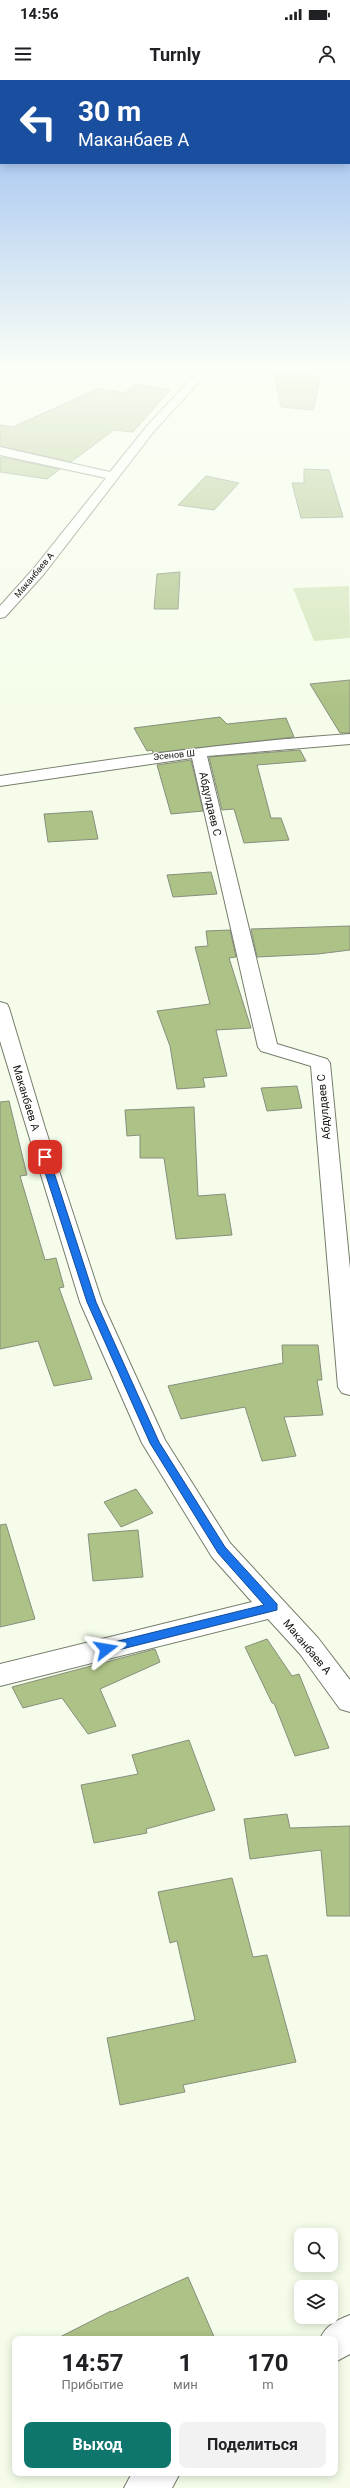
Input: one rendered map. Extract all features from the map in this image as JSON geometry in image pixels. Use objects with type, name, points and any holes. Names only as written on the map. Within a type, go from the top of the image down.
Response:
[{"type":"main road","name":"Маканбаев А","points":[[1,611],[39,571],[109,481]]},
{"type":"main road","name":"Эсенов Ш","points":[[0,781],[155,756],[303,741],[350,739]]},
{"type":"main road","name":"Абдулдаев С","points":[[198,752],[268,1047],[320,1063],[350,1387]]},
{"type":"main road","name":"Маканбаев А","points":[[0,1008],[35,1128],[91,1302],[154,1443],[221,1550],[309,1646],[350,1701]]},
{"type":"main road","points":[[0,1675],[273,1607]]},
{"type":"main road","points":[[338,2342],[350,2332]]},
{"type":"main road","points":[[142,2488],[158,2476]]},
{"type":"green space","points":[[349,586],[350,638],[314,641],[293,588]]},
{"type":"building","points":[[201,481],[231,481],[239,483],[214,510],[178,505]]},
{"type":"building","points":[[304,481],[332,481],[343,517],[301,518],[292,483],[304,483]]},
{"type":"building","points":[[180,572],[178,609],[154,609],[157,574]]},
{"type":"building","points":[[350,680],[350,733],[340,733],[310,684]]},
{"type":"building","points":[[220,717],[227,724],[286,718],[294,737],[153,753],[152,750],[147,751],[134,728]]},
{"type":"building","points":[[300,750],[306,761],[257,765],[271,818],[281,818],[289,840],[244,843],[234,809],[222,810],[209,757]]},
{"type":"building","points":[[191,760],[203,811],[171,814],[157,765]]},
{"type":"building","points":[[92,811],[98,839],[48,842],[44,814]]},
{"type":"building","points":[[211,872],[217,894],[173,897],[167,875]]},
{"type":"building","points":[[350,926],[350,950],[318,954],[257,957],[251,929]]},
{"type":"building","points":[[230,930],[236,957],[229,958],[251,1028],[216,1030],[227,1076],[203,1078],[205,1087],[177,1089],[170,1046],[157,1011],[210,1004],[195,947],[208,946],[206,931]]},
{"type":"building","points":[[297,1086],[302,1108],[267,1111],[261,1088]]},
{"type":"building","points":[[9,1101],[27,1175],[20,1176],[45,1260],[56,1258],[64,1287],[59,1288],[92,1379],[54,1386],[38,1341],[0,1349],[0,1102]]},
{"type":"building","points":[[194,1107],[198,1196],[225,1194],[232,1235],[176,1239],[164,1158],[140,1158],[140,1135],[127,1136],[125,1110]]},
{"type":"building","points":[[282,1345],[318,1345],[322,1380],[317,1380],[323,1415],[284,1417],[296,1456],[262,1461],[245,1407],[181,1419],[168,1386],[283,1363]]},
{"type":"building","points":[[136,1489],[153,1513],[121,1527],[104,1502]]},
{"type":"building","points":[[6,1524],[35,1619],[0,1627],[0,1525]]},
{"type":"building","points":[[138,1530],[143,1577],[93,1581],[88,1534]]},
{"type":"building","points":[[267,1639],[292,1676],[299,1674],[329,1748],[295,1756],[274,1703],[272,1703],[245,1647]]},
{"type":"building","points":[[155,1649],[160,1662],[100,1689],[116,1726],[88,1734],[62,1698],[23,1708],[12,1687]]},
{"type":"building","points":[[189,1740],[215,1810],[146,1829],[147,1833],[94,1843],[81,1785],[138,1774],[132,1755]]},
{"type":"building","points":[[287,1814],[290,1828],[350,1826],[350,1916],[327,1916],[321,1850],[250,1859],[244,1819]]},
{"type":"building","points":[[232,1878],[253,1957],[267,1955],[296,2062],[183,2085],[185,2092],[120,2105],[107,2038],[195,2020],[177,1941],[170,1943],[158,1892]]},
{"type":"building","points":[[188,2277],[214,2336],[62,2336]]},
{"type":"route","points":[[45,1157],[91,1302],[154,1443],[221,1550],[273,1607],[106,1649]]}]
